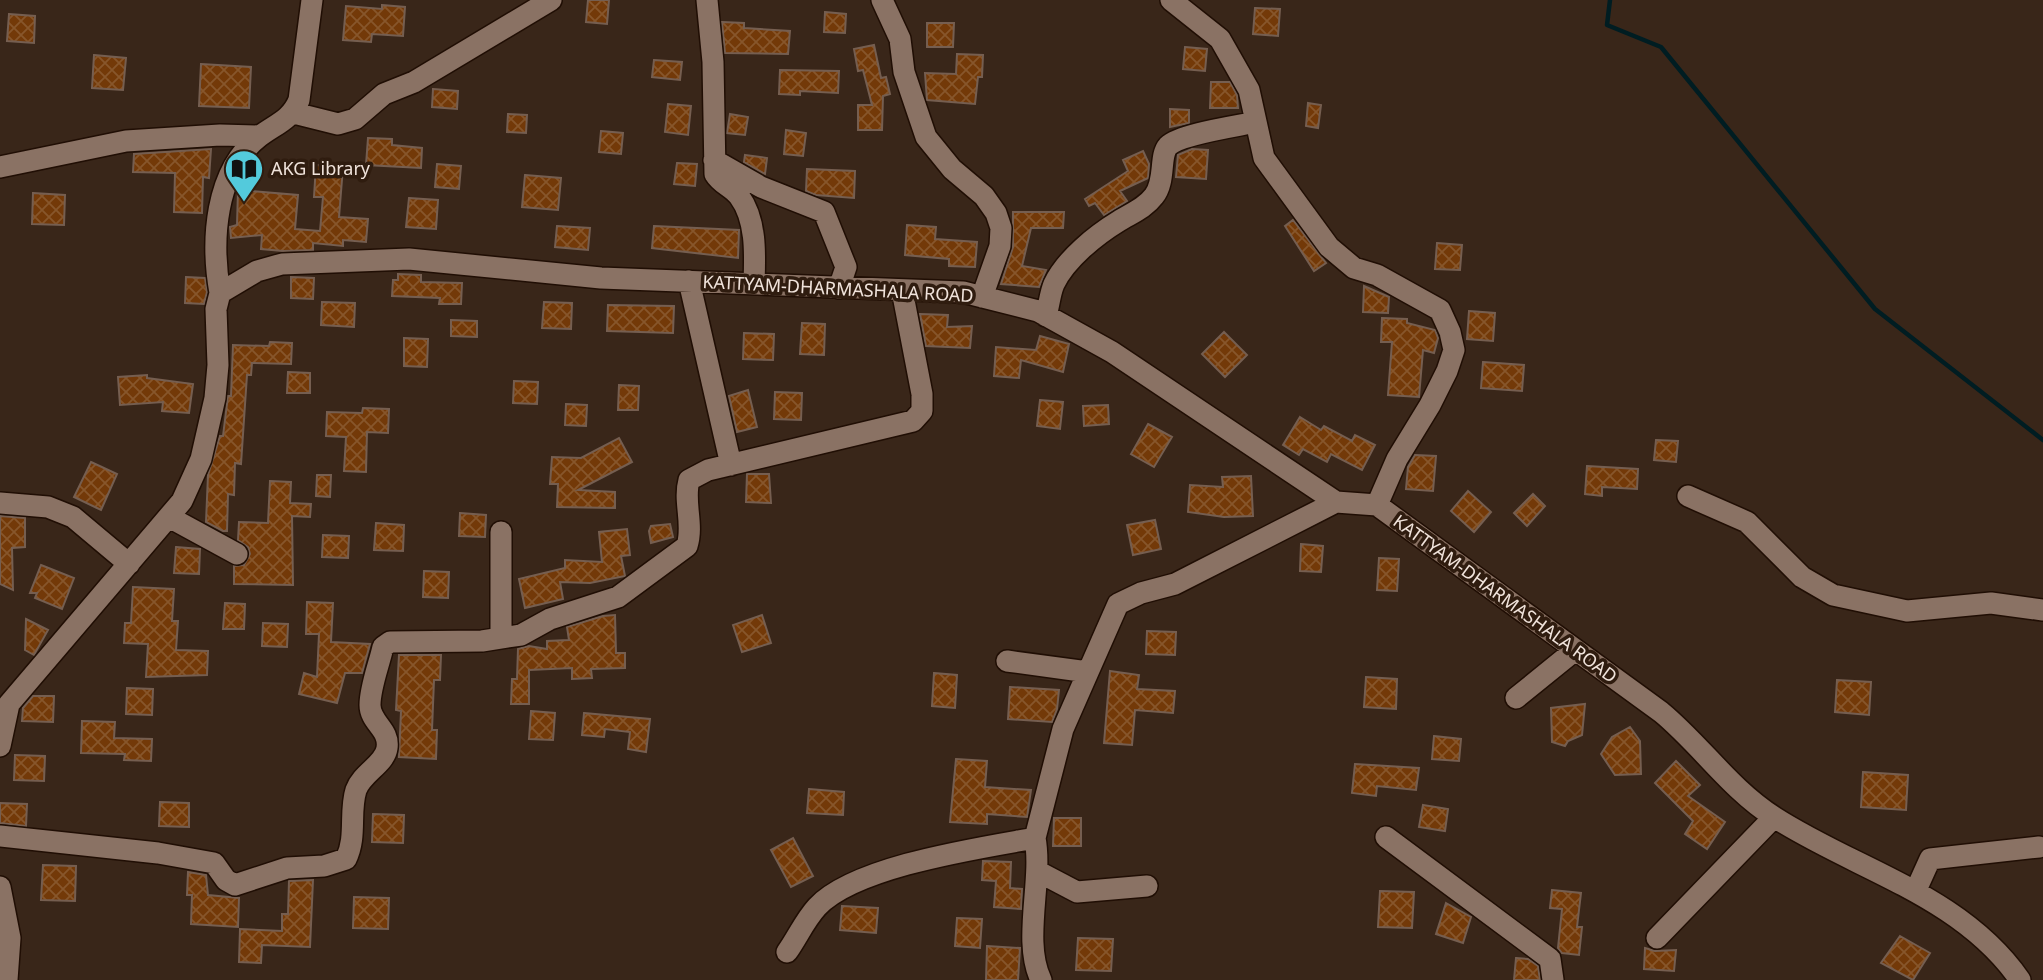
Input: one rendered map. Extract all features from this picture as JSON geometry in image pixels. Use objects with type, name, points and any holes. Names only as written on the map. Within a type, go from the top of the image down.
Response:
[{"type":"street","points":[[0,741],[9,704],[182,501],[201,459],[215,398],[218,365],[216,309],[220,293],[214,260],[222,194],[236,163],[260,136],[294,113],[299,100],[312,0]]},
{"type":"street","points":[[294,113],[338,124],[355,119],[384,94],[414,82],[551,0]]},
{"type":"street","points":[[707,0],[713,62],[715,174],[740,198],[750,221],[755,254],[754,284]]},
{"type":"street","points":[[882,0],[900,39],[904,72],[926,137],[951,169],[984,196],[996,213],[1001,228],[1000,246],[982,297]]},
{"type":"street","points":[[1171,0],[1220,39],[1249,90],[1264,158],[1329,247],[1354,268],[1377,275],[1440,310],[1450,332],[1454,350],[1447,372],[1397,459],[1377,505]]},
{"type":"street","points":[[1046,316],[1054,285],[1068,264],[1117,222],[1147,205],[1156,194],[1162,183],[1165,151],[1170,144],[1209,131],[1256,122]]},
{"type":"street","points":[[1,162],[126,141],[220,135],[260,136]]},
{"type":"street","points":[[714,160],[761,187],[824,212],[846,267],[839,288]]},
{"type":"street","name":"KATTYAM-DHARMASHALA ROAD","points":[[220,293],[257,271],[282,264],[409,259],[601,278],[962,292],[1046,316],[1112,352],[1336,502],[1377,505],[1689,735],[1741,794],[1774,817],[1916,890],[1968,927],[2021,980]]},
{"type":"street","points":[[689,281],[731,465]]},
{"type":"street","points":[[0,836],[191,858],[214,863],[226,880],[235,885],[287,868],[324,866],[346,859],[351,849],[356,792],[363,776],[386,754],[388,745],[385,732],[374,721],[370,704],[383,647],[390,642],[482,641],[521,635],[550,619],[618,597],[687,546],[691,534],[687,499],[689,480],[708,470],[914,421],[922,411],[922,394],[902,290]]},
{"type":"street","points":[[1688,496],[1747,522],[1802,577],[1833,595],[1907,611],[1991,603],[2043,610]]},
{"type":"street","points":[[1041,980],[1034,933],[1037,871],[1035,838],[1063,729],[1118,604],[1141,593],[1175,584],[1336,502]]},
{"type":"street","points":[[0,503],[48,507],[73,517],[129,564]]},
{"type":"street","points":[[169,517],[237,554]]},
{"type":"street","points":[[501,532],[501,638]]},
{"type":"street","points":[[1516,698],[1574,650]]},
{"type":"street","points":[[1007,661],[1088,673]]},
{"type":"street","points":[[1657,938],[1774,817]]},
{"type":"street","points":[[1386,837],[1550,960],[1553,980]]},
{"type":"street","points":[[787,953],[817,907],[842,889],[920,859],[1035,838]]},
{"type":"street","points":[[1916,890],[1930,859],[2039,847]]},
{"type":"street","points":[[1037,871],[1076,892],[1147,886]]},
{"type":"street","points":[[0,887],[10,938],[7,980]]},
{"type":"building","points":[[588,0],[609,0],[607,24],[586,22]]},
{"type":"building","points":[[382,5],[405,7],[403,36],[372,34],[371,42],[343,40],[346,6],[382,9]]},
{"type":"building","points":[[1255,8],[1280,9],[1278,36],[1253,34]]},
{"type":"building","points":[[825,12],[846,14],[845,33],[824,32]]},
{"type":"building","points":[[9,14],[35,16],[34,43],[7,41]]},
{"type":"building","points":[[722,22],[744,23],[744,28],[790,31],[788,54],[725,53]]},
{"type":"building","points":[[927,23],[954,23],[953,47],[927,47]]},
{"type":"building","points":[[874,45],[881,78],[886,77],[890,94],[883,96],[882,130],[858,130],[858,105],[872,105],[863,70],[858,71],[854,49]]},
{"type":"building","points":[[1185,47],[1207,49],[1205,71],[1183,69]]},
{"type":"building","points":[[957,54],[983,55],[982,77],[978,77],[975,104],[927,100],[925,73],[956,74]]},
{"type":"building","points":[[94,55],[126,58],[123,90],[92,88]]},
{"type":"building","points":[[654,60],[682,62],[680,80],[652,77]]},
{"type":"building","points":[[201,64],[251,67],[249,108],[199,106]]},
{"type":"building","points":[[780,70],[839,71],[838,93],[800,91],[800,95],[779,94]]},
{"type":"building","points":[[1211,82],[1230,82],[1237,95],[1238,108],[1210,108]]},
{"type":"building","points":[[433,89],[458,91],[457,109],[432,107]]},
{"type":"building","points":[[1308,103],[1321,105],[1318,128],[1306,126]]},
{"type":"building","points":[[668,104],[691,106],[688,135],[665,132]]},
{"type":"building","points":[[1170,109],[1189,110],[1189,123],[1170,127]]},
{"type":"building","points":[[508,114],[527,115],[526,133],[507,132]]},
{"type":"building","points":[[730,114],[748,117],[745,135],[727,133]]},
{"type":"building","points":[[786,130],[806,133],[803,156],[784,154]]},
{"type":"building","points":[[601,131],[623,133],[621,154],[599,152]]},
{"type":"building","points":[[368,138],[392,139],[392,145],[422,148],[421,168],[366,165]]},
{"type":"building","points":[[211,149],[209,178],[203,177],[202,213],[174,212],[175,173],[133,172],[134,154]]},
{"type":"building","points":[[1192,149],[1208,150],[1206,179],[1176,177],[1178,155]]},
{"type":"building","points":[[1143,151],[1149,164],[1148,178],[1120,191],[1127,201],[1104,215],[1095,203],[1089,206],[1085,199],[1128,171],[1123,160]]},
{"type":"building","points":[[745,155],[767,158],[765,174],[744,162]]},
{"type":"building","points":[[677,163],[697,164],[695,186],[674,184]]},
{"type":"building","points":[[437,164],[461,166],[459,189],[435,187]]},
{"type":"building","points":[[316,165],[343,167],[339,217],[368,219],[366,242],[343,240],[343,246],[313,243],[313,250],[283,251],[261,249],[262,235],[231,238],[230,227],[237,225],[238,190],[298,195],[295,229],[320,231],[323,197],[314,197]]},
{"type":"building","points":[[807,169],[855,171],[854,198],[816,195],[806,191]]},
{"type":"building","points":[[525,175],[561,178],[558,210],[522,207]]},
{"type":"building","points":[[33,193],[65,195],[64,225],[32,224]]},
{"type":"building","points":[[409,198],[438,200],[436,229],[406,227]]},
{"type":"building","points":[[1013,212],[1064,212],[1063,228],[1031,228],[1022,266],[1046,270],[1039,287],[1001,284],[1013,247]]},
{"type":"building","points":[[1293,220],[1326,263],[1314,271],[1285,226]]},
{"type":"building","points":[[907,225],[936,227],[935,239],[977,242],[975,267],[949,266],[949,259],[905,255]]},
{"type":"building","points":[[557,226],[590,228],[588,250],[555,247]]},
{"type":"building","points":[[654,226],[739,230],[738,258],[652,248]]},
{"type":"building","points":[[1437,243],[1462,245],[1460,270],[1435,269]]},
{"type":"building","points":[[398,274],[421,275],[421,282],[462,283],[461,304],[439,304],[440,298],[392,296],[393,280],[398,280]]},
{"type":"building","points":[[186,277],[205,278],[207,292],[204,304],[185,303]]},
{"type":"building","points":[[291,277],[314,278],[313,299],[291,298]]},
{"type":"building","points":[[1364,286],[1389,297],[1388,313],[1363,312]]},
{"type":"building","points":[[322,302],[355,303],[354,327],[321,325]]},
{"type":"building","points":[[544,302],[572,303],[571,329],[542,328]]},
{"type":"building","points":[[608,305],[674,306],[673,333],[607,331]]},
{"type":"building","points":[[1469,311],[1495,313],[1493,341],[1467,339]]},
{"type":"building","points":[[920,314],[948,315],[947,327],[972,326],[970,348],[926,346]]},
{"type":"building","points":[[1382,318],[1407,319],[1407,323],[1435,330],[1438,338],[1434,353],[1423,350],[1419,397],[1388,395],[1392,342],[1381,342]]},
{"type":"building","points":[[451,320],[477,321],[477,337],[451,336]]},
{"type":"building","points":[[802,323],[825,324],[824,355],[800,354]]},
{"type":"building","points":[[1224,332],[1247,355],[1225,377],[1202,354]]},
{"type":"building","points":[[744,333],[774,334],[773,360],[743,359]]},
{"type":"building","points":[[1040,336],[1069,344],[1063,372],[1021,360],[1019,378],[994,376],[996,347],[1036,350]]},
{"type":"building","points":[[404,338],[428,339],[427,367],[404,366]]},
{"type":"building","points":[[270,342],[292,343],[291,364],[252,363],[251,375],[247,375],[241,464],[235,463],[234,495],[228,494],[227,531],[223,531],[206,522],[208,475],[220,436],[223,436],[228,396],[231,396],[233,345],[269,346]]},
{"type":"building","points":[[1483,362],[1524,365],[1522,391],[1481,388]]},
{"type":"building","points":[[288,372],[310,373],[310,393],[287,393]]},
{"type":"building","points":[[147,375],[147,378],[193,384],[189,413],[162,411],[163,402],[120,405],[118,377]]},
{"type":"building","points":[[514,381],[538,382],[537,404],[513,403]]},
{"type":"building","points":[[619,385],[639,386],[638,410],[618,410]]},
{"type":"building","points":[[748,390],[757,427],[737,432],[729,396]]},
{"type":"building","points":[[775,392],[802,393],[801,420],[774,419]]},
{"type":"building","points":[[1040,400],[1063,402],[1060,429],[1037,426]]},
{"type":"building","points":[[566,404],[587,405],[586,426],[565,425]]},
{"type":"building","points":[[1108,405],[1109,424],[1084,426],[1083,406]]},
{"type":"building","points":[[363,408],[389,409],[388,433],[367,432],[366,472],[344,471],[346,437],[326,436],[327,412],[362,413]]},
{"type":"building","points":[[1300,417],[1321,430],[1324,426],[1352,441],[1355,435],[1375,445],[1362,470],[1331,454],[1327,462],[1303,449],[1299,455],[1283,445]]},
{"type":"building","points":[[1148,424],[1172,437],[1154,467],[1131,454]]},
{"type":"building","points":[[619,438],[632,462],[578,490],[615,492],[615,508],[557,507],[558,484],[550,484],[552,457],[581,458]]},
{"type":"building","points":[[1656,440],[1678,441],[1676,462],[1654,460]]},
{"type":"building","points":[[1415,455],[1436,456],[1433,491],[1406,489],[1408,467]]},
{"type":"building","points":[[91,462],[117,474],[101,510],[74,497]]},
{"type":"building","points":[[1587,466],[1638,469],[1637,489],[1602,487],[1602,496],[1585,494]]},
{"type":"building","points":[[747,474],[769,474],[771,503],[746,502]]},
{"type":"building","points":[[317,475],[331,475],[330,497],[316,496]]},
{"type":"building","points":[[1251,476],[1253,516],[1224,517],[1188,512],[1190,485],[1223,487],[1222,477]]},
{"type":"building","points":[[270,481],[291,482],[290,503],[311,504],[310,517],[292,516],[293,585],[234,584],[234,566],[244,565],[250,554],[248,547],[238,540],[239,522],[268,523]]},
{"type":"building","points":[[1468,491],[1491,512],[1474,532],[1451,511]]},
{"type":"building","points":[[1533,494],[1545,506],[1527,526],[1514,513]]},
{"type":"building","points":[[460,513],[486,515],[485,537],[459,536]]},
{"type":"building","points":[[0,516],[25,518],[25,547],[12,548],[13,590],[0,584]]},
{"type":"building","points":[[1155,520],[1161,549],[1133,555],[1127,525]]},
{"type":"building","points":[[376,523],[404,525],[403,551],[374,550]]},
{"type":"building","points":[[670,524],[673,537],[651,543],[651,526]]},
{"type":"building","points":[[627,529],[630,555],[621,556],[625,576],[590,583],[560,582],[563,599],[525,608],[519,579],[565,568],[565,560],[602,562],[599,532]]},
{"type":"building","points":[[323,535],[349,536],[348,558],[322,557]]},
{"type":"building","points":[[1301,544],[1323,546],[1321,572],[1300,571]]},
{"type":"building","points":[[176,547],[200,549],[199,574],[174,573]]},
{"type":"building","points":[[1379,558],[1399,559],[1397,591],[1377,590]]},
{"type":"building","points":[[41,565],[74,578],[62,609],[35,598],[37,593],[30,593]]},
{"type":"building","points":[[424,571],[449,572],[448,598],[423,597]]},
{"type":"building","points":[[133,587],[174,589],[172,621],[178,621],[176,650],[208,651],[207,675],[146,677],[148,644],[124,643],[125,623],[131,623]]},
{"type":"building","points":[[307,602],[333,603],[331,642],[370,644],[362,673],[345,673],[337,703],[299,694],[304,673],[317,677],[319,634],[306,634]]},
{"type":"building","points":[[225,603],[245,604],[244,629],[223,629]]},
{"type":"building","points":[[615,615],[616,653],[625,653],[625,668],[591,669],[592,678],[572,679],[572,668],[529,670],[529,704],[511,704],[512,679],[517,679],[518,649],[529,646],[547,649],[547,641],[569,640],[567,627]]},
{"type":"building","points":[[762,615],[771,643],[742,652],[733,625]]},
{"type":"building","points":[[26,619],[48,630],[34,655],[25,650]]},
{"type":"building","points":[[263,623],[288,624],[287,647],[262,646]]},
{"type":"building","points":[[1147,631],[1176,632],[1175,655],[1146,654]]},
{"type":"building","points":[[399,655],[441,655],[440,680],[434,680],[432,730],[437,730],[436,759],[399,757],[401,711],[396,710]]},
{"type":"building","points":[[1110,671],[1139,675],[1137,689],[1175,691],[1173,713],[1135,710],[1132,745],[1104,743]]},
{"type":"building","points":[[934,673],[957,675],[955,708],[932,706]]},
{"type":"building","points":[[1366,677],[1397,679],[1396,709],[1364,707]]},
{"type":"building","points":[[1837,680],[1871,682],[1869,715],[1835,712]]},
{"type":"building","points":[[1010,687],[1059,690],[1057,709],[1052,722],[1008,719]]},
{"type":"building","points":[[127,688],[153,689],[152,715],[126,714]]},
{"type":"building","points":[[33,696],[54,696],[53,722],[22,721],[23,708]]},
{"type":"building","points":[[1585,704],[1582,735],[1568,741],[1565,746],[1552,742],[1551,708]]},
{"type":"building","points":[[531,711],[555,713],[553,740],[529,739]]},
{"type":"building","points":[[584,713],[650,719],[646,752],[628,749],[630,732],[605,729],[604,737],[582,735]]},
{"type":"building","points":[[82,721],[115,722],[114,738],[152,739],[151,761],[124,760],[125,754],[81,753]]},
{"type":"building","points":[[1630,727],[1640,741],[1641,774],[1615,775],[1601,754],[1612,737]]},
{"type":"building","points":[[1434,736],[1461,739],[1459,761],[1432,759]]},
{"type":"building","points":[[15,755],[45,756],[44,781],[14,780]]},
{"type":"building","points":[[956,759],[987,761],[985,787],[1031,790],[1027,817],[987,814],[987,824],[950,822]]},
{"type":"building","points":[[1676,761],[1700,785],[1688,796],[1725,822],[1707,849],[1685,834],[1693,821],[1655,783]]},
{"type":"building","points":[[1355,764],[1419,768],[1416,790],[1377,786],[1376,796],[1352,793]]},
{"type":"building","points":[[1863,772],[1908,775],[1906,810],[1861,807]]},
{"type":"building","points":[[809,789],[844,792],[843,815],[807,813]]},
{"type":"building","points":[[160,802],[189,803],[189,827],[159,826]]},
{"type":"building","points":[[0,803],[27,804],[26,826],[0,823]]},
{"type":"building","points":[[1423,805],[1448,809],[1445,831],[1419,827]]},
{"type":"building","points":[[373,814],[404,815],[403,843],[372,842]]},
{"type":"building","points":[[1054,818],[1081,818],[1081,846],[1053,846]]},
{"type":"building","points":[[793,838],[813,876],[791,887],[771,850]]},
{"type":"building","points":[[983,861],[1011,862],[1010,888],[1022,889],[1021,909],[994,907],[996,881],[982,880]]},
{"type":"building","points":[[43,865],[76,866],[75,901],[41,900]]},
{"type":"building","points":[[188,872],[206,875],[208,895],[239,898],[238,927],[191,924],[192,895],[187,895]]},
{"type":"building","points":[[313,880],[310,947],[262,945],[261,963],[239,962],[240,929],[282,931],[282,914],[288,914],[289,881]]},
{"type":"building","points":[[1552,890],[1581,893],[1577,927],[1582,927],[1579,955],[1562,953],[1558,948],[1562,909],[1550,908]]},
{"type":"building","points":[[1380,891],[1414,892],[1412,928],[1378,927]]},
{"type":"building","points":[[354,897],[389,898],[388,929],[353,928]]},
{"type":"building","points":[[1446,903],[1471,917],[1463,943],[1436,934]]},
{"type":"building","points":[[842,906],[878,908],[876,933],[840,930]]},
{"type":"building","points":[[957,918],[982,919],[980,948],[955,946]]},
{"type":"building","points":[[1900,936],[1930,953],[1913,980],[1881,963]]},
{"type":"building","points":[[1078,938],[1113,939],[1111,971],[1076,970]]},
{"type":"building","points":[[987,946],[1020,948],[1018,980],[986,980]]},
{"type":"building","points":[[1645,948],[1655,951],[1676,950],[1674,971],[1644,969]]},
{"type":"building","points":[[1516,958],[1528,959],[1538,966],[1540,980],[1514,980]]},
{"type":"waterway","points":[[1610,0],[1607,25],[1661,47],[1875,309],[2043,440]]},
{"type":"place","name":"AKG Library","points":[[244,203]]}]
